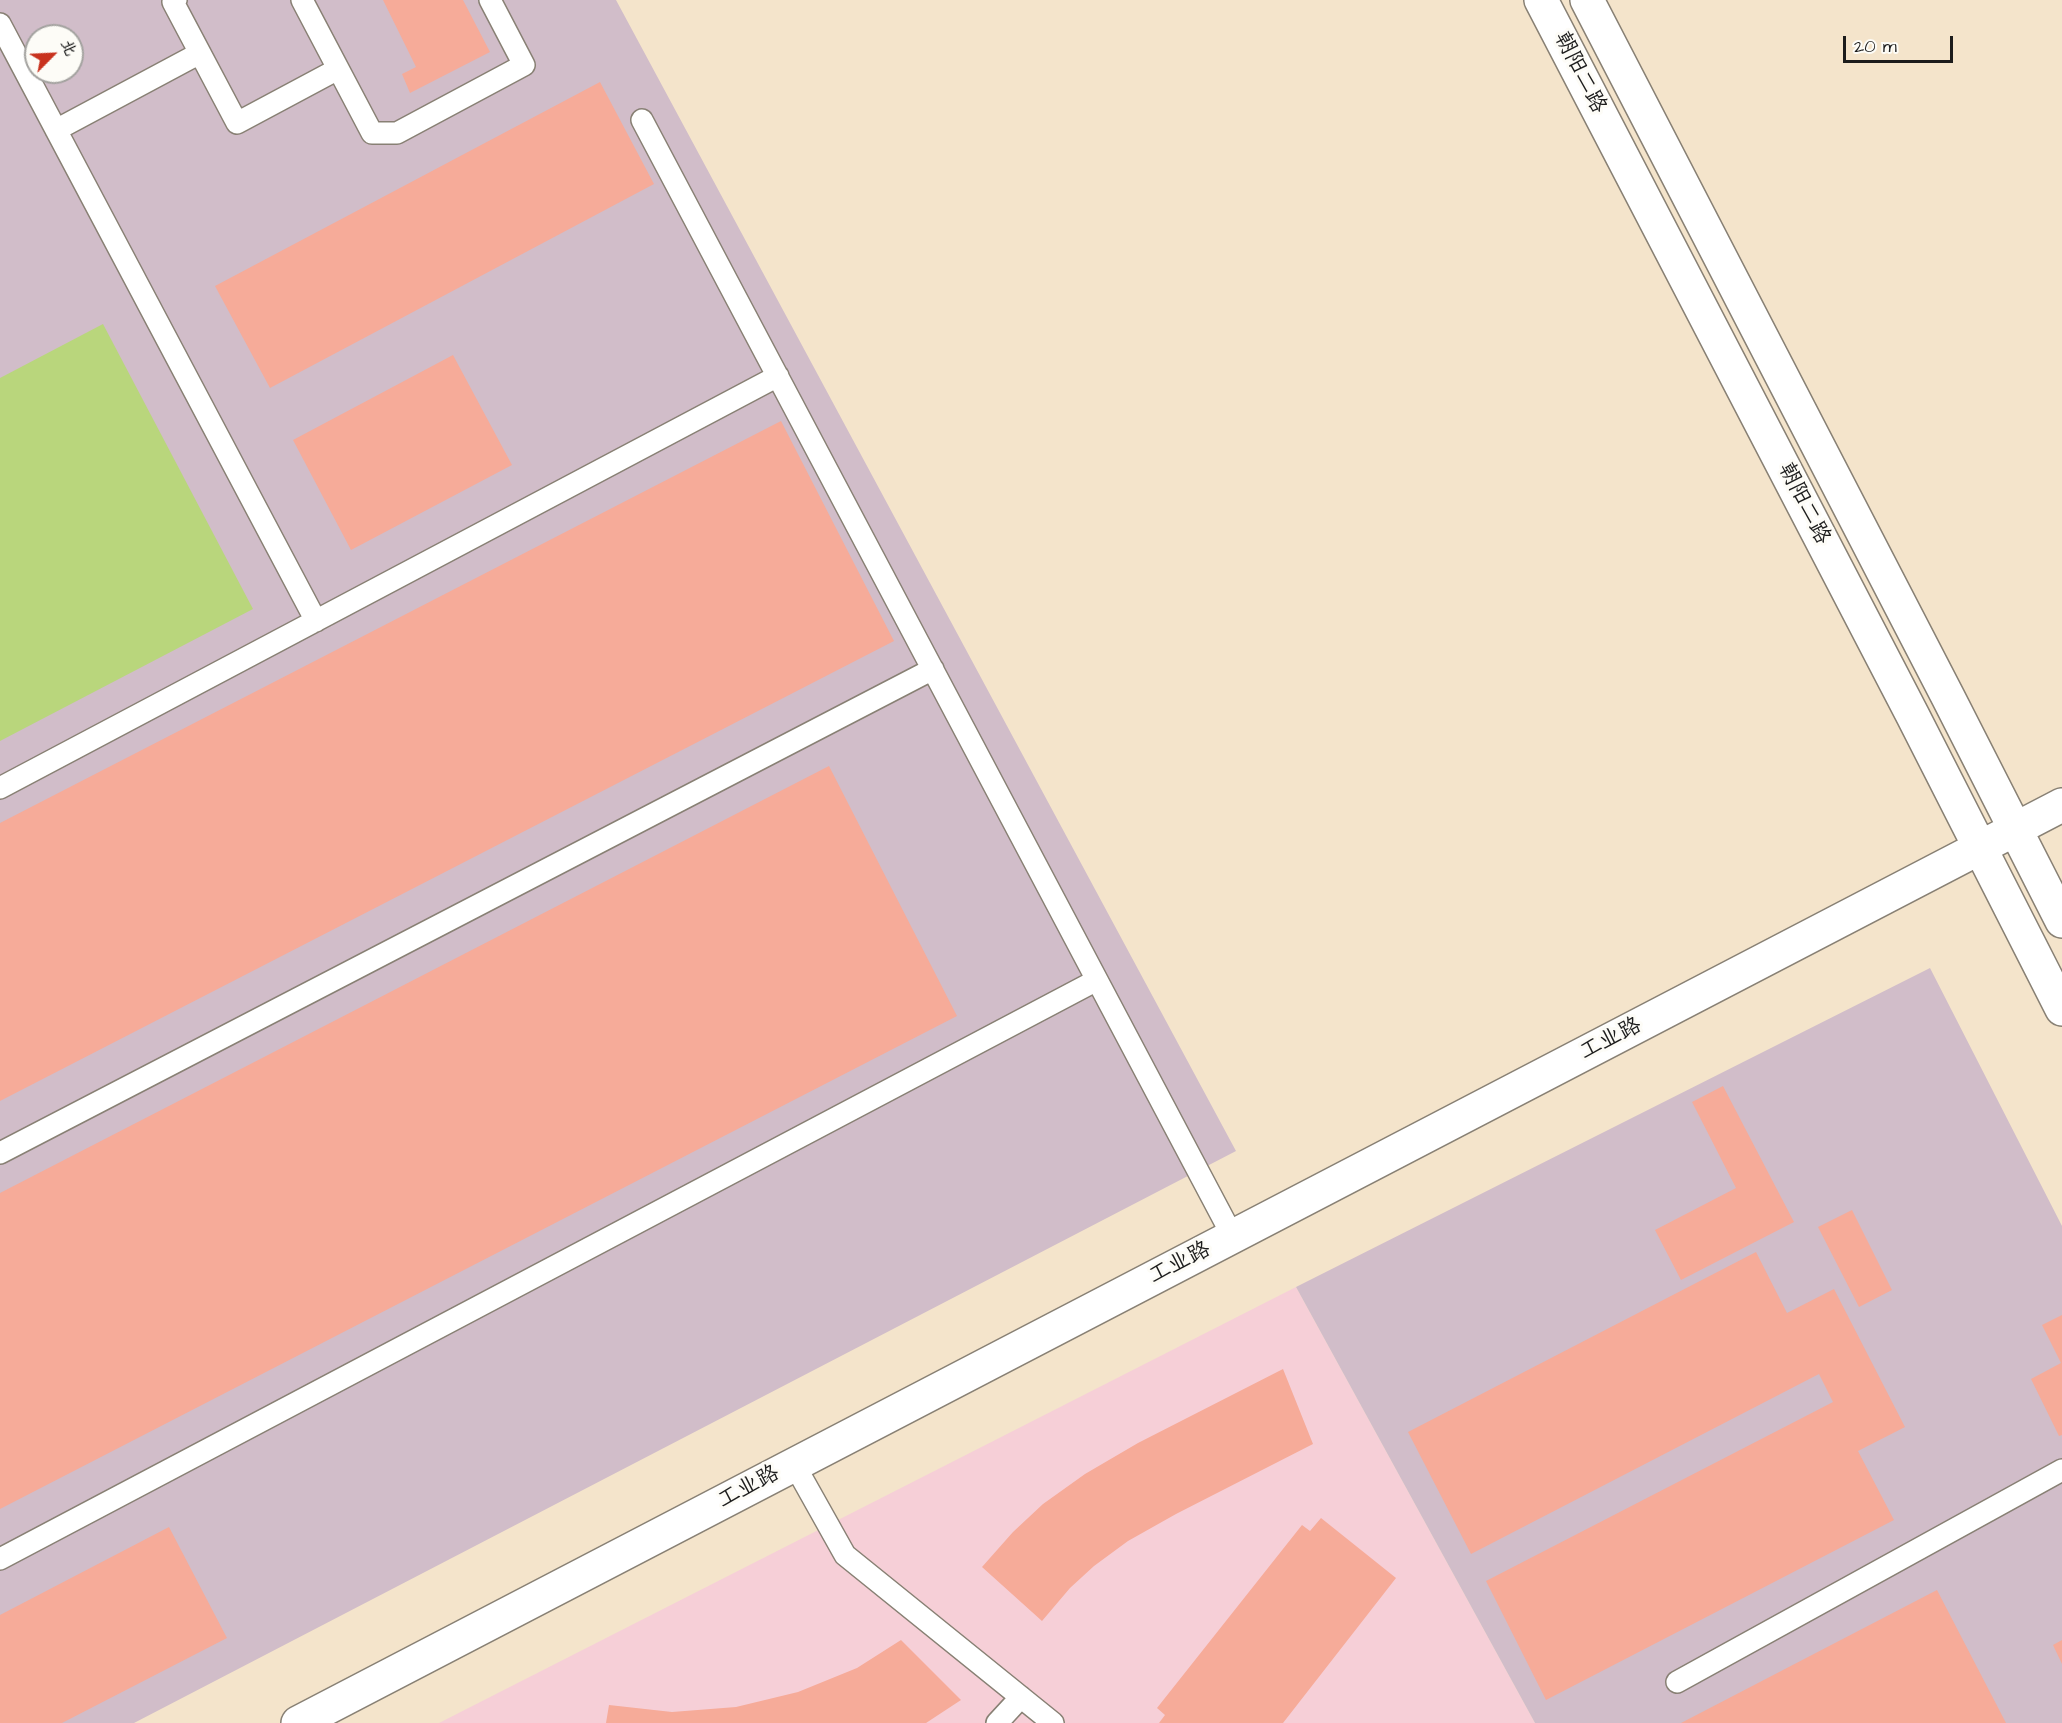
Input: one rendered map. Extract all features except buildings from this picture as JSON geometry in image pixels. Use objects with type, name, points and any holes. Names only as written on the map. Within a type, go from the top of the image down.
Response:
[{"type":"street","name":"朝阳二路","points":[[1541,0],[2062,1009]]},
{"type":"street","name":"朝阳二路","points":[[1587,0],[2062,921]]},
{"type":"street","name":"工业路","points":[[298,1723],[2062,806]]},
{"type":"lane","points":[[176,0],[173,2],[237,123],[338,69]]},
{"type":"lane","points":[[302,0],[372,133],[397,133],[524,65],[490,0]]},
{"type":"lane","points":[[0,24],[316,621]]},
{"type":"lane","points":[[56,130],[200,53]]},
{"type":"lane","points":[[642,120],[1233,1237]]},
{"type":"lane","points":[[0,788],[778,376]]},
{"type":"lane","points":[[0,1153],[933,669]]},
{"type":"lane","points":[[0,1559],[1097,980]]},
{"type":"lane","points":[[794,1464],[845,1555],[1053,1723]]},
{"type":"lane","points":[[1677,1682],[2062,1470]]},
{"type":"lane","points":[[997,1723],[1021,1697]]},
{"type":"shaded area","points":[[0,0],[616,0],[1236,1151],[134,1723],[0,1723]]},
{"type":"shaded area","points":[[1930,968],[2062,1226],[2062,1723],[1535,1723],[1296,1287]]},
{"type":"shaded area","points":[[1296,1287],[1535,1723],[439,1723]]},
{"type":"green space","points":[[103,324],[253,609],[0,741],[0,378]]}]
